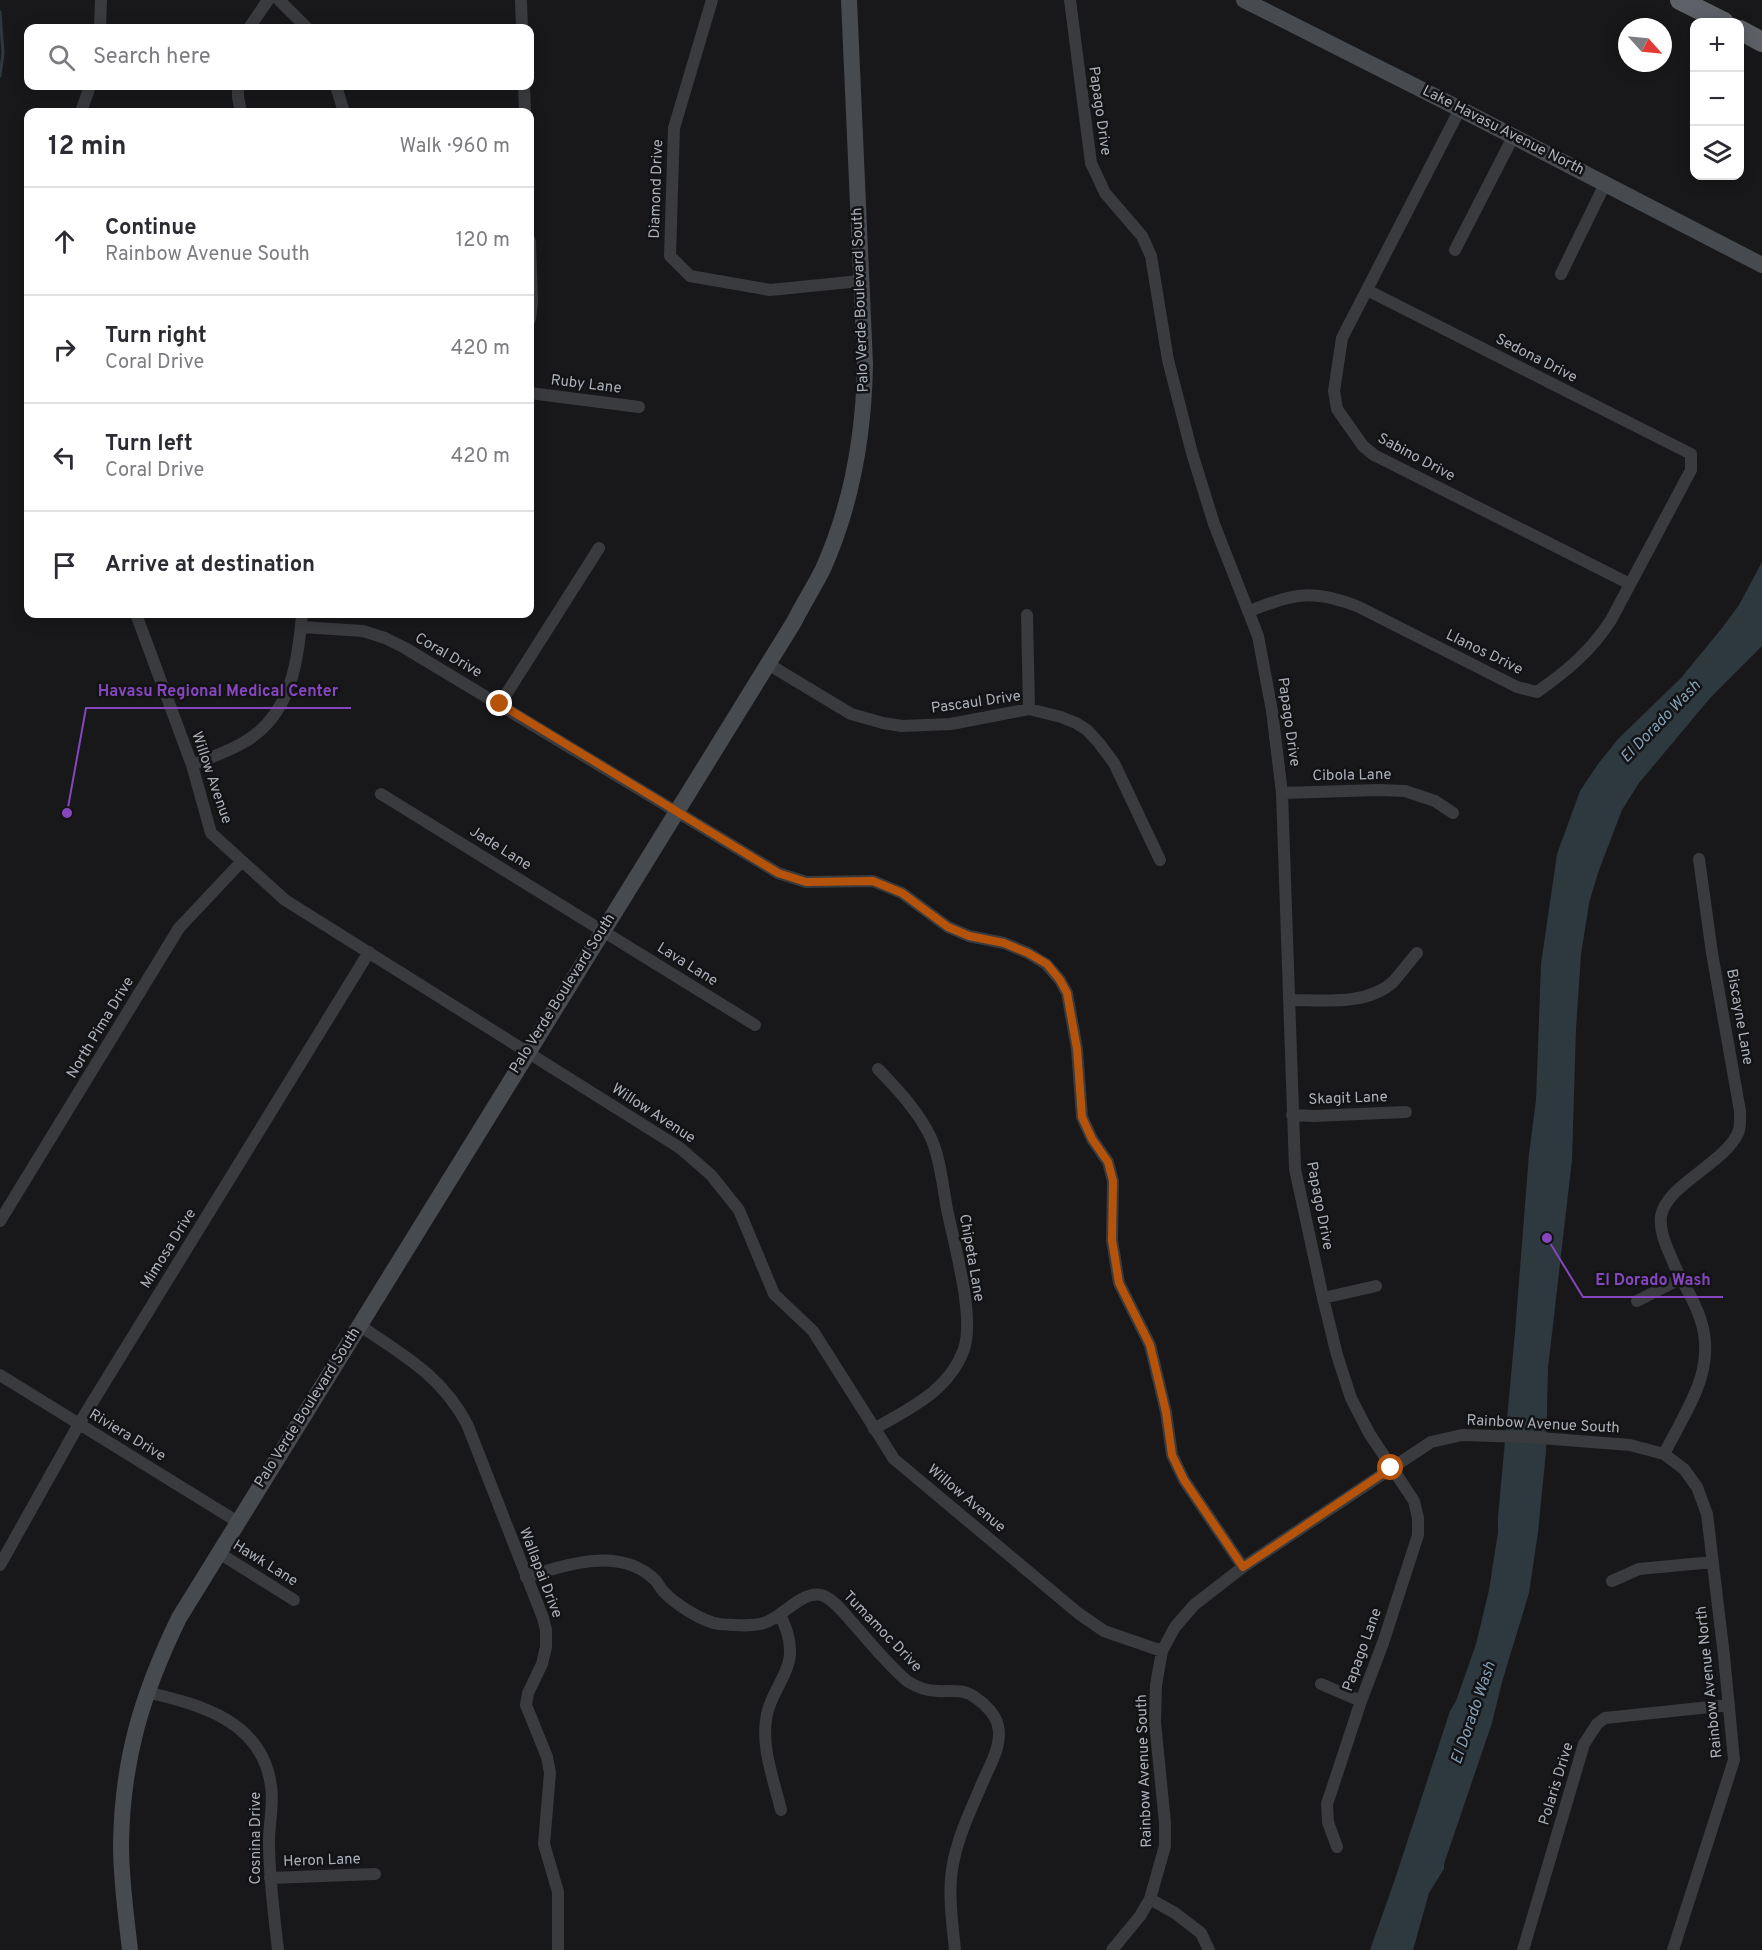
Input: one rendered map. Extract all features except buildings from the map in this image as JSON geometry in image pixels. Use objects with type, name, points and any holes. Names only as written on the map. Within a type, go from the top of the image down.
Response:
[{"type":"highway","points":[[1680,0],[1716,18]]},
{"type":"highway","points":[[1744,32],[1762,42]]},
{"type":"main road","name":"Palo Verde Boulevard South","points":[[130,1950],[123,1875],[123,1810],[135,1729],[146,1692],[179,1618],[768,664],[822,571],[847,508],[865,398],[849,0]]},
{"type":"main road","name":"Lake Havasu Avenue North","points":[[1244,0],[1762,265]]},
{"type":"street","points":[[100,0],[100,24]]},
{"type":"street","points":[[252,24],[268,0]]},
{"type":"street","points":[[279,0],[302,24]]},
{"type":"street","points":[[521,0],[522,24]]},
{"type":"street","name":"Diamond Drive","points":[[712,0],[674,128],[670,256],[690,276],[770,290],[860,281]]},
{"type":"street","name":"Papago Drive","points":[[1070,0],[1091,163],[1105,193],[1142,236],[1151,256],[1168,360],[1192,453],[1214,524],[1250,611],[1264,660],[1282,793],[1295,1169],[1337,1355],[1351,1398],[1391,1468]]},
{"type":"street","points":[[82,108],[89,90]]},
{"type":"street","points":[[238,90],[240,108]]},
{"type":"street","points":[[337,90],[343,108]]},
{"type":"street","points":[[524,90],[525,108]]},
{"type":"street","name":"Sabino Drive","points":[[1460,109],[1342,338],[1336,364],[1334,391],[1337,409],[1363,446],[1374,455],[1630,584]]},
{"type":"street","points":[[1455,250],[1514,137]]},
{"type":"street","points":[[1561,274],[1605,184]]},
{"type":"street","name":"Sedona Drive","points":[[1367,290],[1691,454]]},
{"type":"street","name":"Ruby Lane","points":[[534,394],[639,407]]},
{"type":"street","name":"Llanos Drive","points":[[1250,611],[1284,598],[1304,594],[1333,597],[1359,607],[1517,687],[1537,692],[1580,659],[1597,642],[1611,620],[1690,470],[1691,454]]},
{"type":"street","points":[[500,704],[599,549]]},
{"type":"street","points":[[1027,615],[1029,710]]},
{"type":"street","name":"Willow Avenue","points":[[137,618],[192,765],[211,833],[285,900],[680,1148],[711,1175],[738,1210],[774,1294],[813,1331],[894,1459],[1078,1613],[1104,1631],[1162,1651]]},
{"type":"street","points":[[192,765],[241,744],[263,727],[279,709],[290,687],[297,663],[302,618]]},
{"type":"street","name":"Coral Drive","points":[[301,627],[363,631],[385,638],[500,704],[778,873],[806,882],[873,881],[902,893],[948,927],[969,936],[1004,943],[1047,964],[1067,993],[1077,1049],[1082,1117],[1092,1139],[1108,1162],[1113,1181],[1112,1240],[1119,1283],[1150,1345],[1166,1412],[1172,1455],[1184,1480],[1243,1567]]},
{"type":"street","name":"Pascaul Drive","points":[[768,664],[851,714],[883,723],[902,726],[951,724],[1029,710],[1076,723],[1100,743],[1114,763],[1160,860]]},
{"type":"street","name":"Cibola Lane","points":[[1282,793],[1405,791],[1435,801],[1453,813]]},
{"type":"street","name":"Jade Lane","points":[[381,794],[602,930]]},
{"type":"street","name":"Biscayne Lane","points":[[1664,1454],[1701,1380],[1706,1356],[1706,1337],[1700,1315],[1680,1279],[1661,1231],[1663,1211],[1680,1188],[1730,1147],[1739,1132],[1740,1121],[1699,859]]},
{"type":"street","name":"North Pima Drive","points":[[0,1221],[179,928],[242,861]]},
{"type":"street","name":"Lava Lane","points":[[602,930],[755,1025]]},
{"type":"street","name":"Mimosa Drive","points":[[0,1565],[79,1424],[369,952]]},
{"type":"street","points":[[1289,1000],[1354,999],[1371,995],[1392,983],[1417,953]]},
{"type":"street","name":"Chipeta Lane","points":[[874,1429],[926,1399],[945,1383],[964,1348],[966,1332],[965,1301],[932,1139],[903,1095],[878,1069]]},
{"type":"street","name":"Skagit Lane","points":[[1292,1115],[1406,1112]]},
{"type":"street","points":[[1637,1301],[1680,1279]]},
{"type":"street","points":[[1323,1298],[1376,1286]]},
{"type":"street","name":"Wallapai Drive","points":[[359,1325],[422,1367],[456,1404],[467,1424],[543,1618],[546,1647],[542,1664],[528,1693],[526,1705],[548,1757],[550,1773],[544,1844],[558,1892],[558,1950]]},
{"type":"street","name":"Riviera Drive","points":[[0,1376],[238,1522]]},
{"type":"street","name":"Rainbow Avenue South","points":[[1112,1950],[1140,1916],[1150,1899],[1165,1846],[1165,1823],[1155,1722],[1156,1685],[1162,1651],[1175,1627],[1194,1605],[1243,1567],[1431,1443],[1462,1435],[1527,1437],[1630,1444],[1664,1454]]},
{"type":"street","name":"Rainbow Avenue North","points":[[1664,1454],[1684,1469],[1698,1487],[1707,1514],[1734,1760],[1673,1950]]},
{"type":"street","name":"Papago Lane","points":[[1337,1847],[1328,1822],[1327,1804],[1418,1535],[1418,1518],[1414,1501],[1391,1468]]},
{"type":"street","name":"Hawk Lane","points":[[219,1553],[294,1600]]},
{"type":"street","name":"Tumamoc Drive","points":[[526,1577],[571,1563],[608,1561],[627,1564],[642,1571],[655,1581],[663,1592],[680,1606],[715,1623],[745,1625],[765,1623],[805,1597],[817,1593],[839,1607],[906,1681],[914,1686],[935,1691],[956,1689],[974,1696],[987,1707],[998,1723],[999,1735],[995,1753],[954,1857],[950,1881],[955,1950]]},
{"type":"street","points":[[1612,1581],[1639,1569],[1713,1562]]},
{"type":"street","points":[[780,1614],[789,1636],[791,1652],[766,1715],[765,1741],[781,1810]]},
{"type":"street","points":[[1321,1684],[1361,1701]]},
{"type":"street","name":"Cosnina Drive","points":[[146,1692],[206,1709],[243,1730],[257,1745],[267,1766],[272,1788],[270,1878],[278,1950]]},
{"type":"street","name":"Polaris Drive","points":[[1523,1950],[1584,1744],[1597,1725],[1605,1718],[1729,1705]]},
{"type":"street","name":"Heron Lane","points":[[270,1878],[375,1874]]},
{"type":"street","points":[[1150,1899],[1176,1913],[1201,1933],[1209,1950]]},
{"type":"water","points":[[1762,562],[1762,646],[1711,697],[1639,783],[1622,810],[1589,903],[1581,955],[1576,1029],[1572,1160],[1548,1368],[1546,1452],[1529,1593],[1492,1723],[1444,1869],[1429,1893],[1413,1950],[1370,1950],[1450,1711],[1456,1701],[1476,1644],[1489,1590],[1498,1532],[1529,1154],[1536,1100],[1541,964],[1557,854],[1580,791],[1598,764],[1618,739],[1681,678],[1722,628],[1739,605]]},
{"type":"waterway","points":[[0,12],[3,53],[0,76]]},
{"type":"place","name":"Havasu Regional Medical Center","points":[[67,813]]},
{"type":"place","name":"El Dorado Wash","points":[[1547,1238]]},
{"type":"route","points":[[500,704],[778,873],[806,882],[873,881],[902,893],[948,927],[969,936],[1004,943],[1047,964],[1067,993],[1077,1049],[1082,1117],[1092,1139],[1108,1162],[1113,1181],[1112,1240],[1119,1283],[1150,1345],[1157,1366],[1172,1455],[1184,1480],[1243,1567],[1391,1468]]}]
